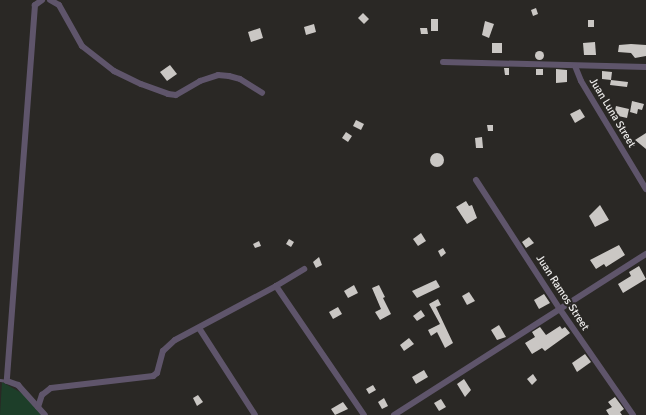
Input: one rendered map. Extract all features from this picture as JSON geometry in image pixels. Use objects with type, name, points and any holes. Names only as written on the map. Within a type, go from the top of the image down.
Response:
[{"type":"street","points":[[42,0],[35,5],[7,381],[18,385],[45,415]]},
{"type":"street","points":[[50,0],[58,5],[82,46],[114,71],[141,84],[176,95],[200,81],[218,75],[240,79],[262,93]]},
{"type":"street","points":[[443,62],[646,67]]},
{"type":"street","name":"Juan Luna Street","points":[[575,66],[581,80],[646,189]]},
{"type":"street","name":"Juan Ramos Street","points":[[476,180],[559,308],[633,415]]},
{"type":"street","points":[[394,415],[559,308],[646,254]]},
{"type":"street","points":[[38,407],[42,395],[51,388],[153,376],[157,373],[163,351],[168,345],[304,269]]},
{"type":"street","points":[[276,286],[364,415]]},
{"type":"street","points":[[199,328],[255,415]]},
{"type":"lane","points":[[0,380],[7,381]]},
{"type":"green space","points":[[2,382],[27,396],[44,415],[0,415]]},
{"type":"building","points":[[536,8],[538,14],[533,16],[531,10]]},
{"type":"building","points":[[363,13],[369,19],[364,24],[358,18]]},
{"type":"building","points":[[431,19],[438,19],[438,31],[431,31]]},
{"type":"building","points":[[588,20],[594,20],[594,27],[588,27]]},
{"type":"building","points":[[485,21],[494,24],[489,38],[482,35]]},
{"type":"building","points":[[314,24],[316,32],[306,35],[304,27]]},
{"type":"building","points":[[260,28],[263,38],[251,42],[248,32]]},
{"type":"building","points":[[420,28],[427,28],[428,34],[421,34]]},
{"type":"building","points":[[595,42],[596,55],[584,55],[583,43]]},
{"type":"building","points":[[492,43],[502,43],[502,53],[492,53]]},
{"type":"building","points":[[619,45],[646,45],[646,56],[635,58],[631,53],[618,52]]},
{"type":"building","points":[[539,50],[544,55],[539,60],[534,55]]},
{"type":"building","points":[[170,65],[177,74],[167,81],[160,72]]},
{"type":"building","points":[[504,68],[509,68],[509,75],[505,75]]},
{"type":"building","points":[[536,69],[543,69],[543,75],[536,75]]},
{"type":"building","points":[[556,69],[567,70],[567,82],[556,83]]},
{"type":"building","points":[[602,71],[612,72],[611,80],[602,79]]},
{"type":"building","points":[[611,80],[628,82],[627,87],[610,85]]},
{"type":"building","points":[[632,101],[644,104],[642,110],[638,109],[637,114],[630,112]]},
{"type":"building","points":[[616,106],[629,109],[627,118],[614,115]]},
{"type":"building","points":[[580,109],[585,117],[575,123],[570,114]]},
{"type":"building","points":[[356,120],[364,124],[361,130],[353,126]]},
{"type":"building","points":[[487,125],[493,125],[493,131],[488,131]]},
{"type":"building","points":[[346,132],[352,136],[348,142],[342,138]]},
{"type":"building","points":[[646,133],[646,149],[635,140]]},
{"type":"building","points":[[482,137],[483,148],[476,148],[475,138]]},
{"type":"building","points":[[437,153],[442,155],[444,160],[442,165],[437,167],[432,165],[430,160],[432,155]]},
{"type":"building","points":[[466,201],[469,206],[472,205],[477,218],[467,224],[456,207]]},
{"type":"building","points":[[600,205],[609,220],[595,227],[589,216]]},
{"type":"building","points":[[421,233],[426,241],[418,246],[413,239]]},
{"type":"building","points":[[529,237],[534,243],[526,248],[522,242]]},
{"type":"building","points":[[289,239],[294,242],[291,247],[286,244]]},
{"type":"building","points":[[259,241],[261,246],[255,248],[253,244]]},
{"type":"building","points":[[619,245],[625,255],[606,267],[604,264],[596,269],[590,260]]},
{"type":"building","points":[[443,248],[446,253],[441,257],[438,251]]},
{"type":"building","points":[[319,257],[322,265],[316,268],[313,262]]},
{"type":"building","points":[[639,266],[646,279],[623,293],[618,284],[631,276],[629,272]]},
{"type":"building","points":[[436,280],[440,287],[417,298],[412,291]]},
{"type":"building","points":[[354,285],[358,293],[348,298],[344,291]]},
{"type":"building","points":[[379,285],[385,297],[383,298],[391,314],[380,320],[375,312],[381,309],[372,288]]},
{"type":"building","points":[[469,292],[475,301],[467,305],[462,296]]},
{"type":"building","points":[[544,294],[550,303],[539,309],[534,300]]},
{"type":"building","points":[[438,299],[441,305],[436,307],[453,343],[445,348],[437,332],[431,336],[428,330],[440,324],[429,304]]},
{"type":"building","points":[[338,307],[342,314],[333,319],[329,312]]},
{"type":"building","points":[[421,310],[425,316],[417,321],[413,316]]},
{"type":"building","points":[[499,325],[506,337],[497,340],[491,330]]},
{"type":"building","points":[[560,326],[562,329],[565,327],[570,333],[545,351],[542,348],[532,354],[525,343],[535,337],[532,332],[540,327],[546,335]]},
{"type":"building","points":[[409,338],[414,344],[404,351],[400,345]]},
{"type":"building","points":[[585,354],[591,362],[577,372],[572,363]]},
{"type":"building","points":[[424,370],[428,377],[416,384],[412,377]]},
{"type":"building","points":[[533,374],[537,380],[532,385],[527,379]]},
{"type":"building","points":[[464,379],[471,390],[465,397],[457,384]]},
{"type":"building","points":[[373,385],[376,390],[369,394],[366,389]]},
{"type":"building","points":[[198,395],[203,402],[197,406],[193,398]]},
{"type":"building","points":[[615,397],[624,409],[620,412],[622,415],[609,415],[606,410],[612,407],[608,402]]},
{"type":"building","points":[[384,398],[388,406],[382,409],[378,402]]},
{"type":"building","points":[[441,399],[446,407],[439,411],[434,403]]},
{"type":"building","points":[[343,402],[348,409],[335,415],[331,409]]}]
